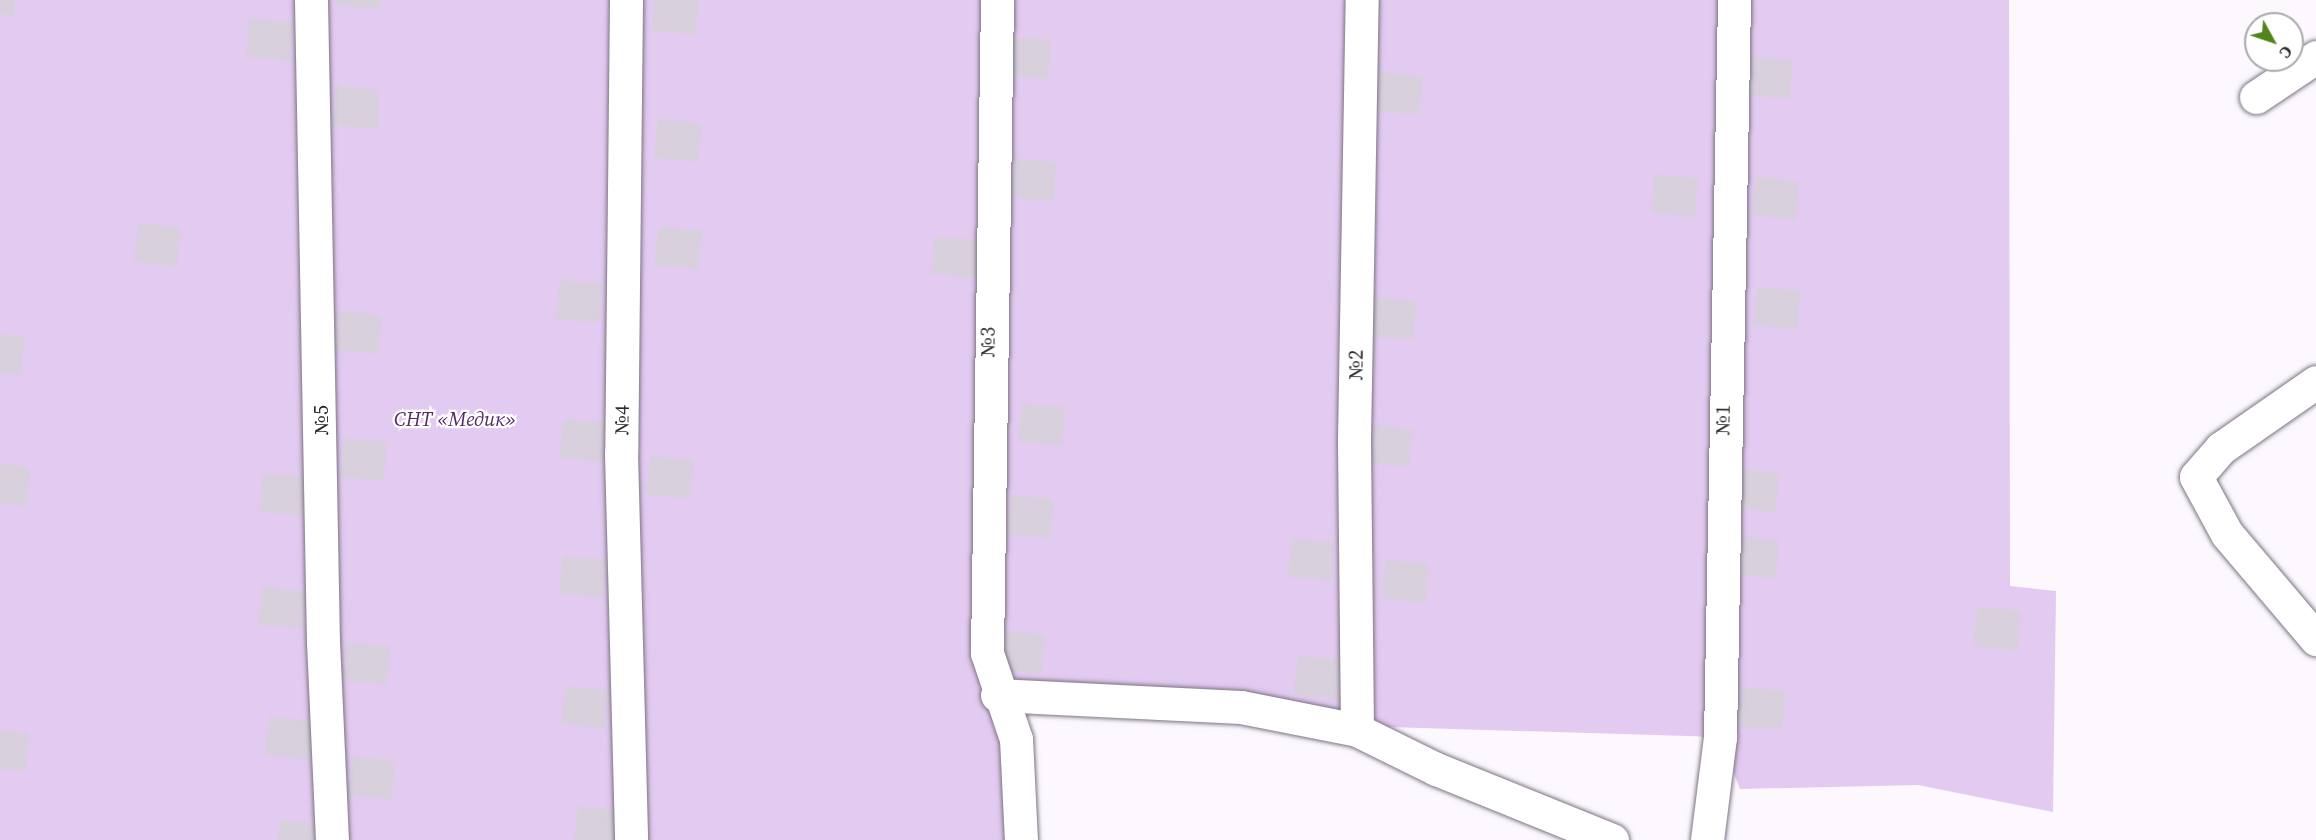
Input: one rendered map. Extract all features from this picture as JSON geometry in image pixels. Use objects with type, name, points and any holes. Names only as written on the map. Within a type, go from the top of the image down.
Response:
[{"type":"street","name":"№5","points":[[311,0],[323,642],[332,840]]},
{"type":"street","name":"№4","points":[[626,0],[621,453],[631,840]]},
{"type":"street","name":"№3","points":[[997,0],[985,510],[987,653],[996,689],[1016,740],[1021,840]]},
{"type":"street","name":"№2","points":[[1357,730],[1354,439],[1362,0]]},
{"type":"street","name":"№1","points":[[1707,840],[1720,737],[1734,0]]},
{"type":"street","points":[[2256,97],[2316,57]]},
{"type":"street","points":[[2316,382],[2221,448],[2196,477],[2227,534],[2316,639]]},
{"type":"street","points":[[996,689],[1241,707],[1357,730],[1436,770],[1612,840]]},
{"type":"green space","name":"СНТ «Медик»","points":[[0,0],[2009,0],[2010,586],[2056,591],[2053,812],[1918,785],[1740,789],[1720,737],[1389,727],[1188,688],[1052,703],[1010,682],[1029,840],[0,840]]},
{"type":"building","points":[[0,0],[15,0],[14,16],[0,14]]},
{"type":"building","points":[[336,0],[380,0],[379,9],[335,5]]},
{"type":"building","points":[[654,0],[698,0],[696,35],[651,30]]},
{"type":"building","points":[[250,18],[293,22],[290,61],[246,57]]},
{"type":"building","points":[[1009,36],[1051,40],[1048,79],[1004,75]]},
{"type":"building","points":[[1749,56],[1793,60],[1789,99],[1745,95]]},
{"type":"building","points":[[1380,72],[1423,76],[1419,115],[1375,111]]},
{"type":"building","points":[[336,86],[379,90],[377,129],[332,125]]},
{"type":"building","points":[[658,119],[702,123],[698,162],[654,158]]},
{"type":"building","points":[[1014,158],[1056,162],[1053,201],[1009,197]]},
{"type":"building","points":[[1655,174],[1698,178],[1695,217],[1651,213]]},
{"type":"building","points":[[1756,177],[1799,181],[1796,220],[1751,215]]},
{"type":"building","points":[[138,223],[181,228],[177,266],[134,262]]},
{"type":"building","points":[[659,226],[702,230],[698,269],[654,265]]},
{"type":"building","points":[[935,236],[978,240],[975,278],[931,274]]},
{"type":"building","points":[[560,280],[603,285],[599,323],[555,319]]},
{"type":"building","points":[[1758,287],[1800,291],[1797,330],[1753,325]]},
{"type":"building","points":[[1373,297],[1416,301],[1413,340],[1369,336]]},
{"type":"building","points":[[339,311],[382,315],[379,354],[334,350]]},
{"type":"building","points":[[0,334],[24,336],[21,375],[0,373]]},
{"type":"building","points":[[1022,403],[1065,407],[1062,446],[1018,442]]},
{"type":"building","points":[[564,419],[606,423],[603,462],[559,458]]},
{"type":"building","points":[[1370,424],[1413,429],[1409,467],[1365,463]]},
{"type":"building","points":[[344,438],[387,442],[384,481],[340,477]]},
{"type":"building","points":[[651,456],[694,460],[690,499],[646,495]]},
{"type":"building","points":[[0,464],[30,467],[27,506],[0,503]]},
{"type":"building","points":[[1736,469],[1779,473],[1776,512],[1732,508]]},
{"type":"building","points":[[263,473],[306,477],[303,516],[259,512]]},
{"type":"building","points":[[1011,495],[1054,499],[1051,538],[1006,534]]},
{"type":"building","points":[[1736,536],[1779,540],[1776,579],[1732,574]]},
{"type":"building","points":[[1292,538],[1335,542],[1332,581],[1288,577]]},
{"type":"building","points":[[563,555],[606,559],[603,598],[559,594]]},
{"type":"building","points":[[1386,560],[1429,564],[1426,603],[1381,599]]},
{"type":"building","points":[[262,586],[305,591],[302,629],[258,625]]},
{"type":"building","points":[[1978,607],[2021,611],[2018,650],[1973,646]]},
{"type":"building","points":[[1002,631],[1045,635],[1042,674],[998,670]]},
{"type":"building","points":[[347,642],[390,646],[387,685],[343,681]]},
{"type":"building","points":[[1298,656],[1341,660],[1338,699],[1293,695]]},
{"type":"building","points":[[565,686],[607,690],[605,729],[561,724]]},
{"type":"building","points":[[1742,687],[1785,691],[1782,730],[1738,726]]},
{"type":"building","points":[[269,716],[312,721],[310,760],[265,755]]},
{"type":"building","points":[[0,730],[29,733],[26,772],[0,769]]},
{"type":"building","points":[[352,756],[395,761],[391,799],[347,795]]},
{"type":"building","points":[[578,806],[621,811],[619,840],[574,840]]},
{"type":"building","points":[[280,820],[323,824],[321,840],[278,840]]}]
